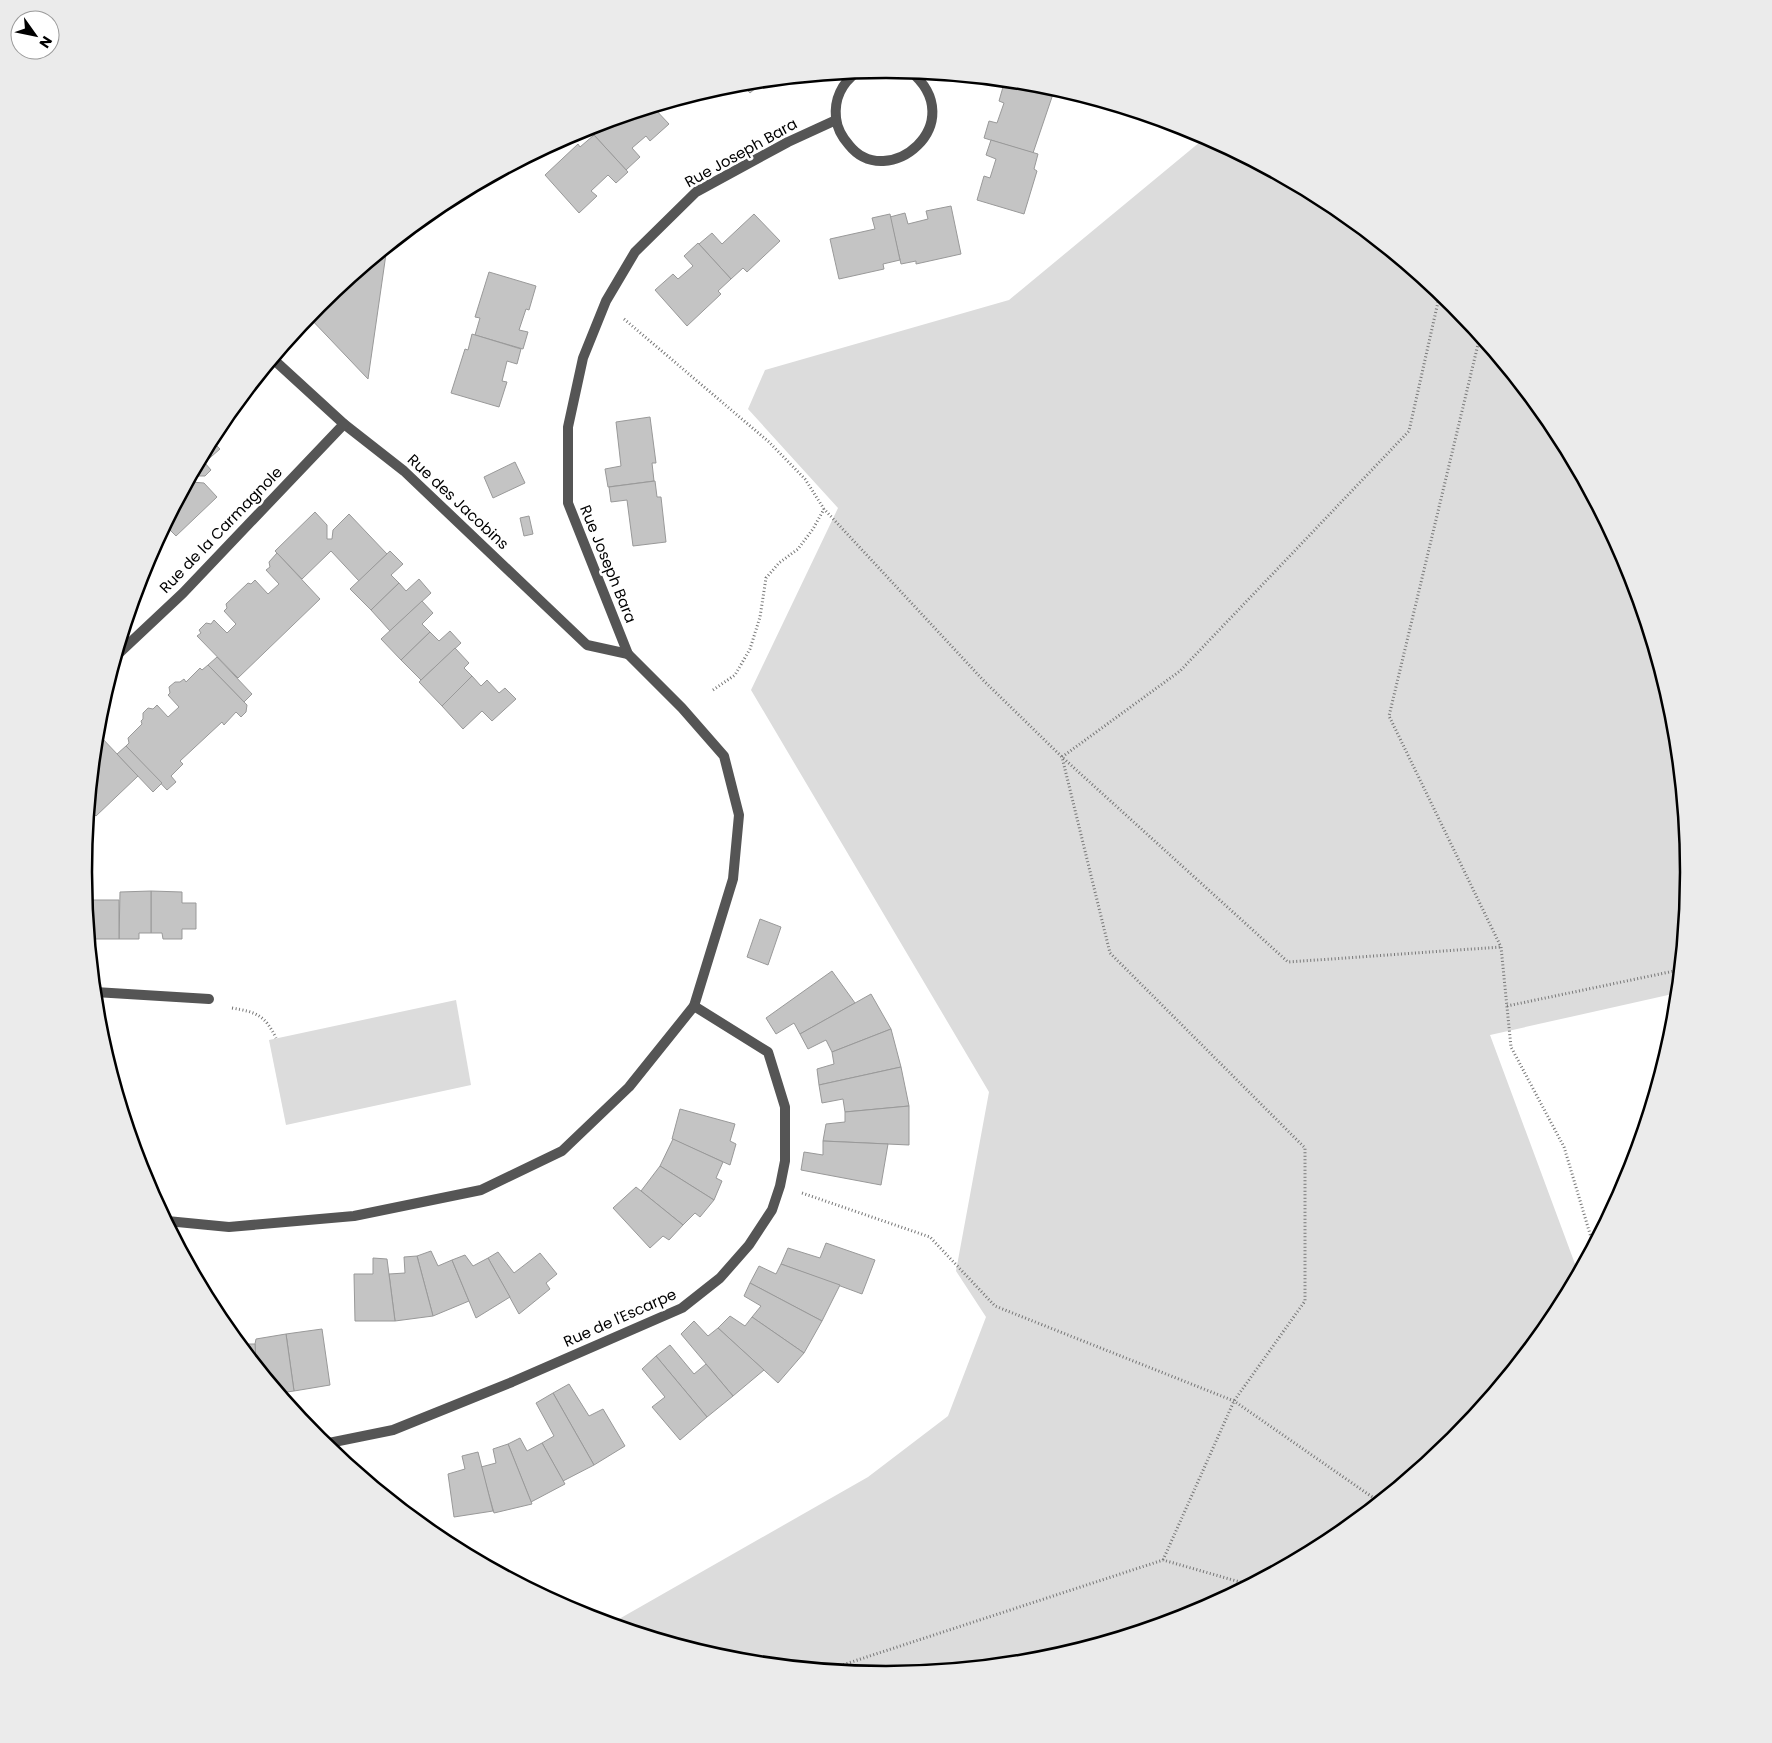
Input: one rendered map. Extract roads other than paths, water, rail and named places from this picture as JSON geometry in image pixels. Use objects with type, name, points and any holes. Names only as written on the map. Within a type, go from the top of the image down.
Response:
[{"type":"street","points":[[849,79],[843,84],[836,103],[836,120],[841,136],[852,149],[862,156],[878,161],[900,158],[915,149],[926,136],[931,122],[932,105],[927,89],[919,79]]},
{"type":"street","name":"Rue Joseph Bara","points":[[694,1006],[733,879],[739,815],[724,756],[682,708],[628,654],[568,503],[568,427],[586,350],[606,302],[635,252],[696,192],[788,142],[836,120]]},
{"type":"street","name":"Rue des Jacobins","points":[[277,362],[344,424],[404,471],[587,645],[628,654]]},
{"type":"street","name":"Rue de la Carmagnole","points":[[124,648],[183,593],[344,424]]},
{"type":"street","points":[[102,992],[209,998]]},
{"type":"street","points":[[173,1222],[230,1227],[354,1216],[481,1190],[562,1151],[629,1087],[694,1006]]},
{"type":"street","name":"Rue de l'Escarpe","points":[[334,1442],[393,1430],[512,1382],[682,1308],[720,1278],[749,1245],[772,1210],[780,1186],[784,1161],[785,1107],[768,1052],[694,1006]]}]
